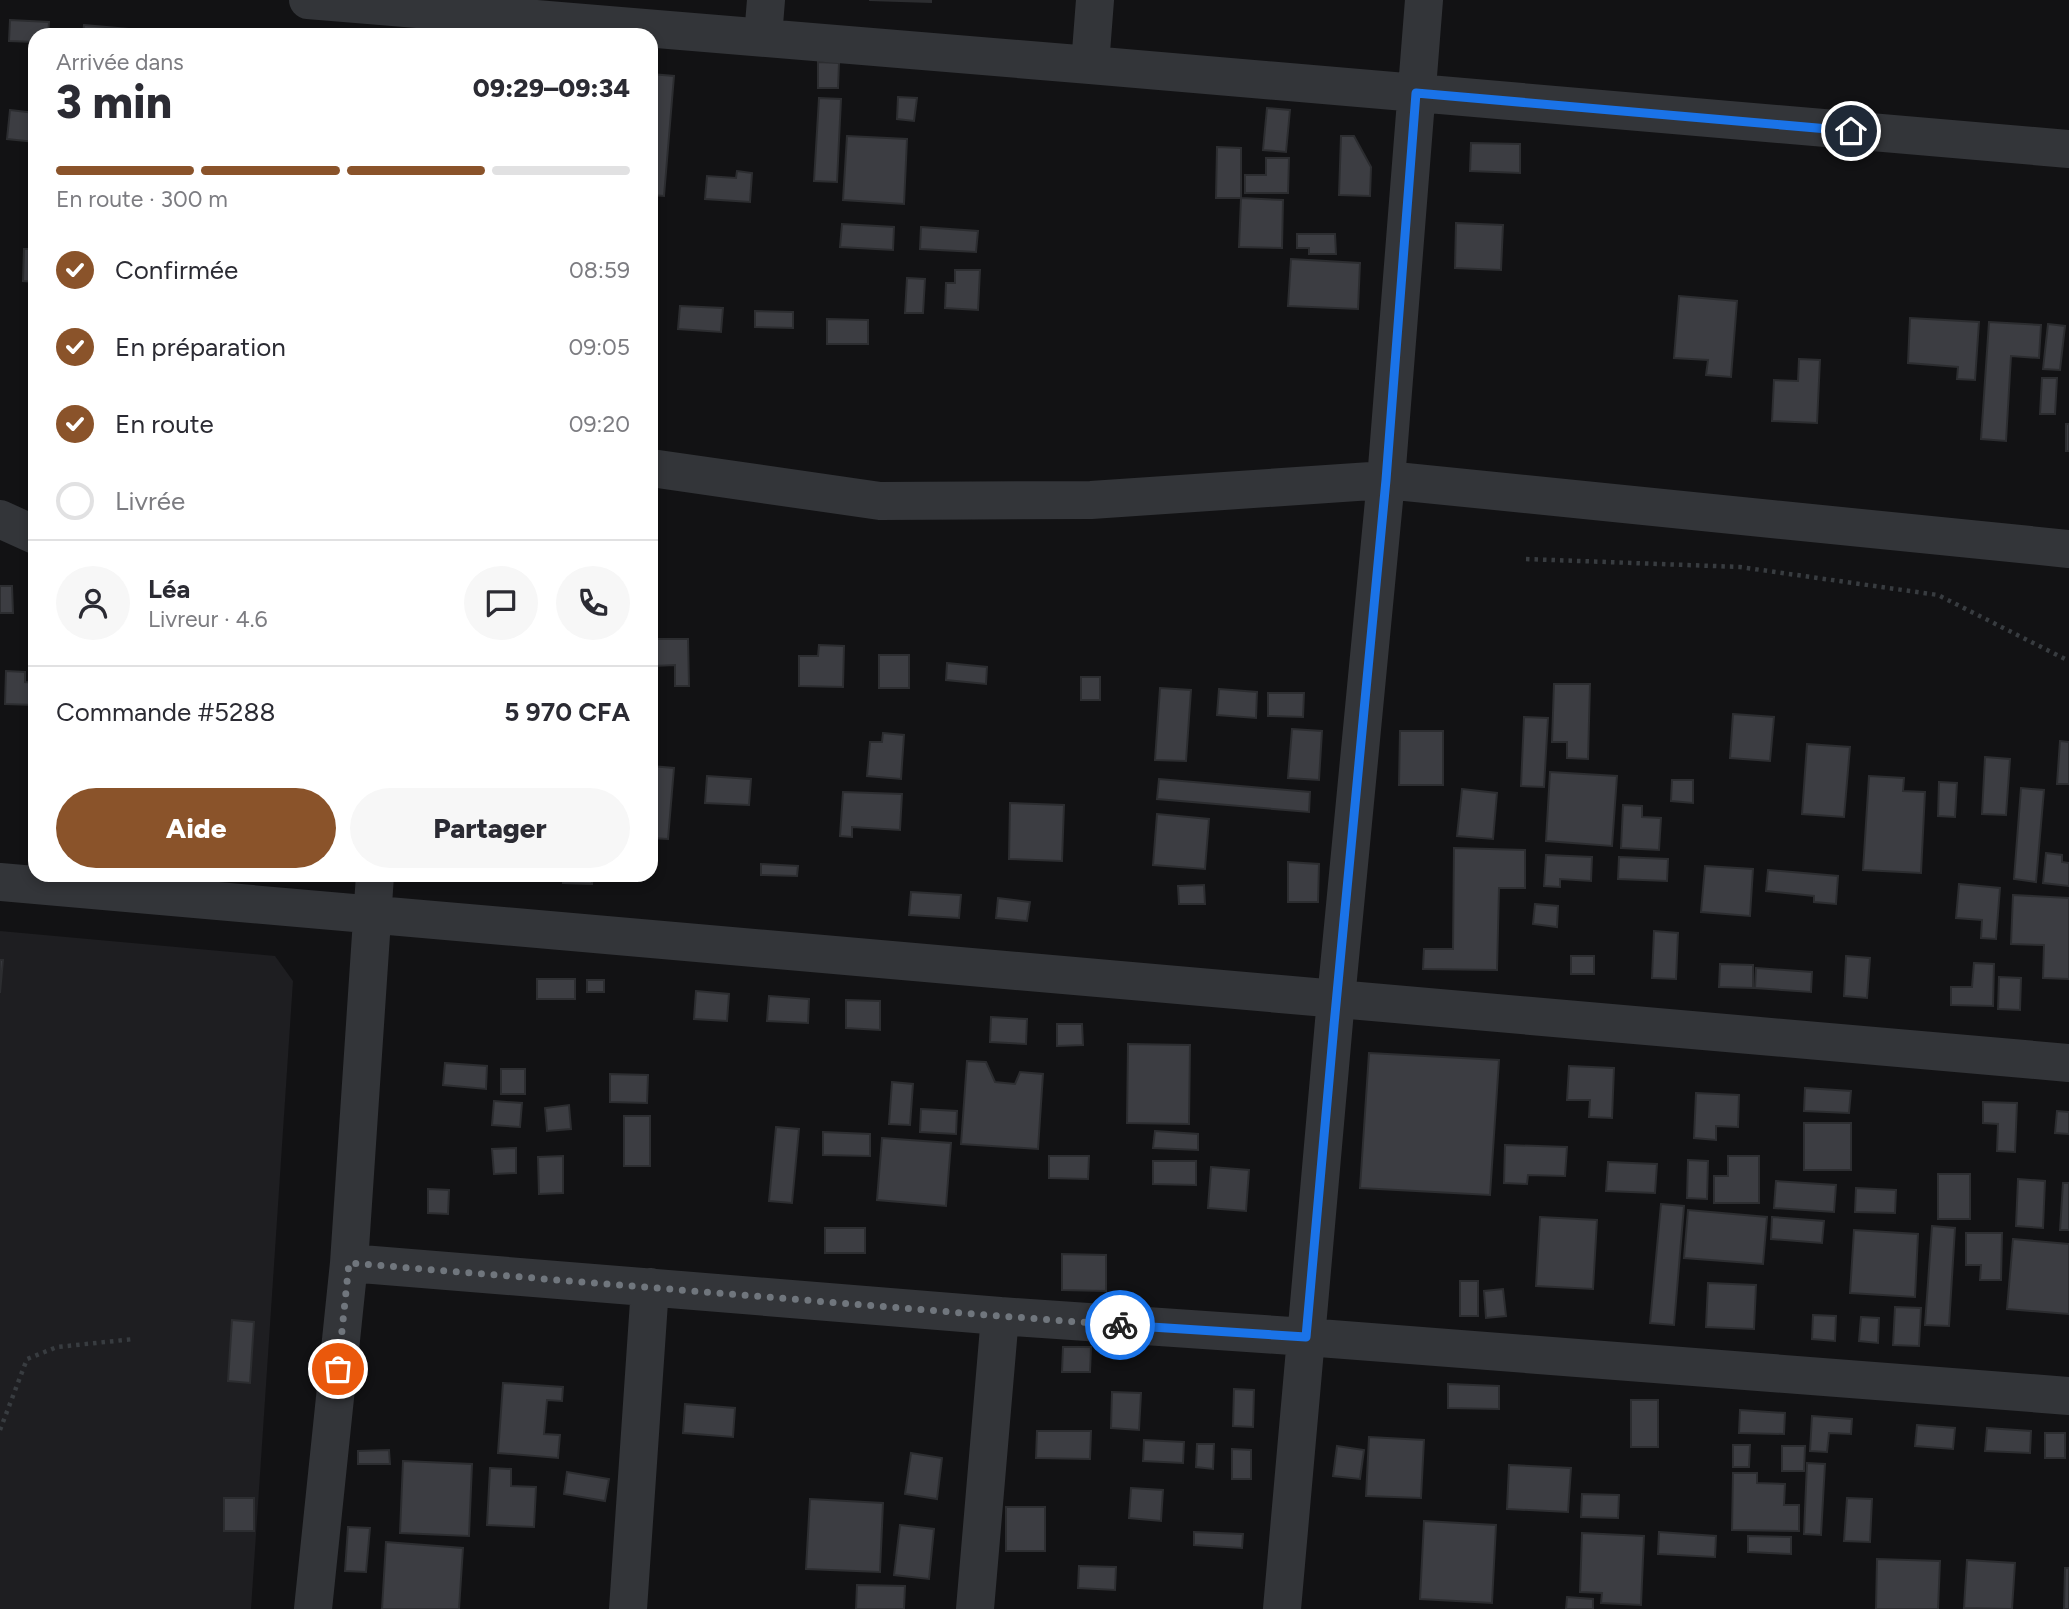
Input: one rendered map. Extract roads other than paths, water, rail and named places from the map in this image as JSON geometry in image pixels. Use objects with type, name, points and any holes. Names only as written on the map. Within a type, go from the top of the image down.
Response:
[{"type":"street","points":[[308,0],[440,15],[765,18],[1090,65],[2069,149]]},
{"type":"street","points":[[1090,65],[1095,0]]},
{"type":"street","points":[[1282,1609],[1336,999],[1386,480],[1424,0]]},
{"type":"street","points":[[658,469],[880,502],[1091,500],[1386,480],[2069,549]]},
{"type":"street","points":[[0,519],[28,532]]},
{"type":"street","points":[[0,882],[2069,1063]]},
{"type":"street","points":[[313,1609],[349,1263],[375,882]]},
{"type":"street","points":[[349,1263],[1000,1316],[2069,1396]]},
{"type":"street","points":[[628,1609],[650,1287]]},
{"type":"street","points":[[975,1609],[1000,1316]]}]
